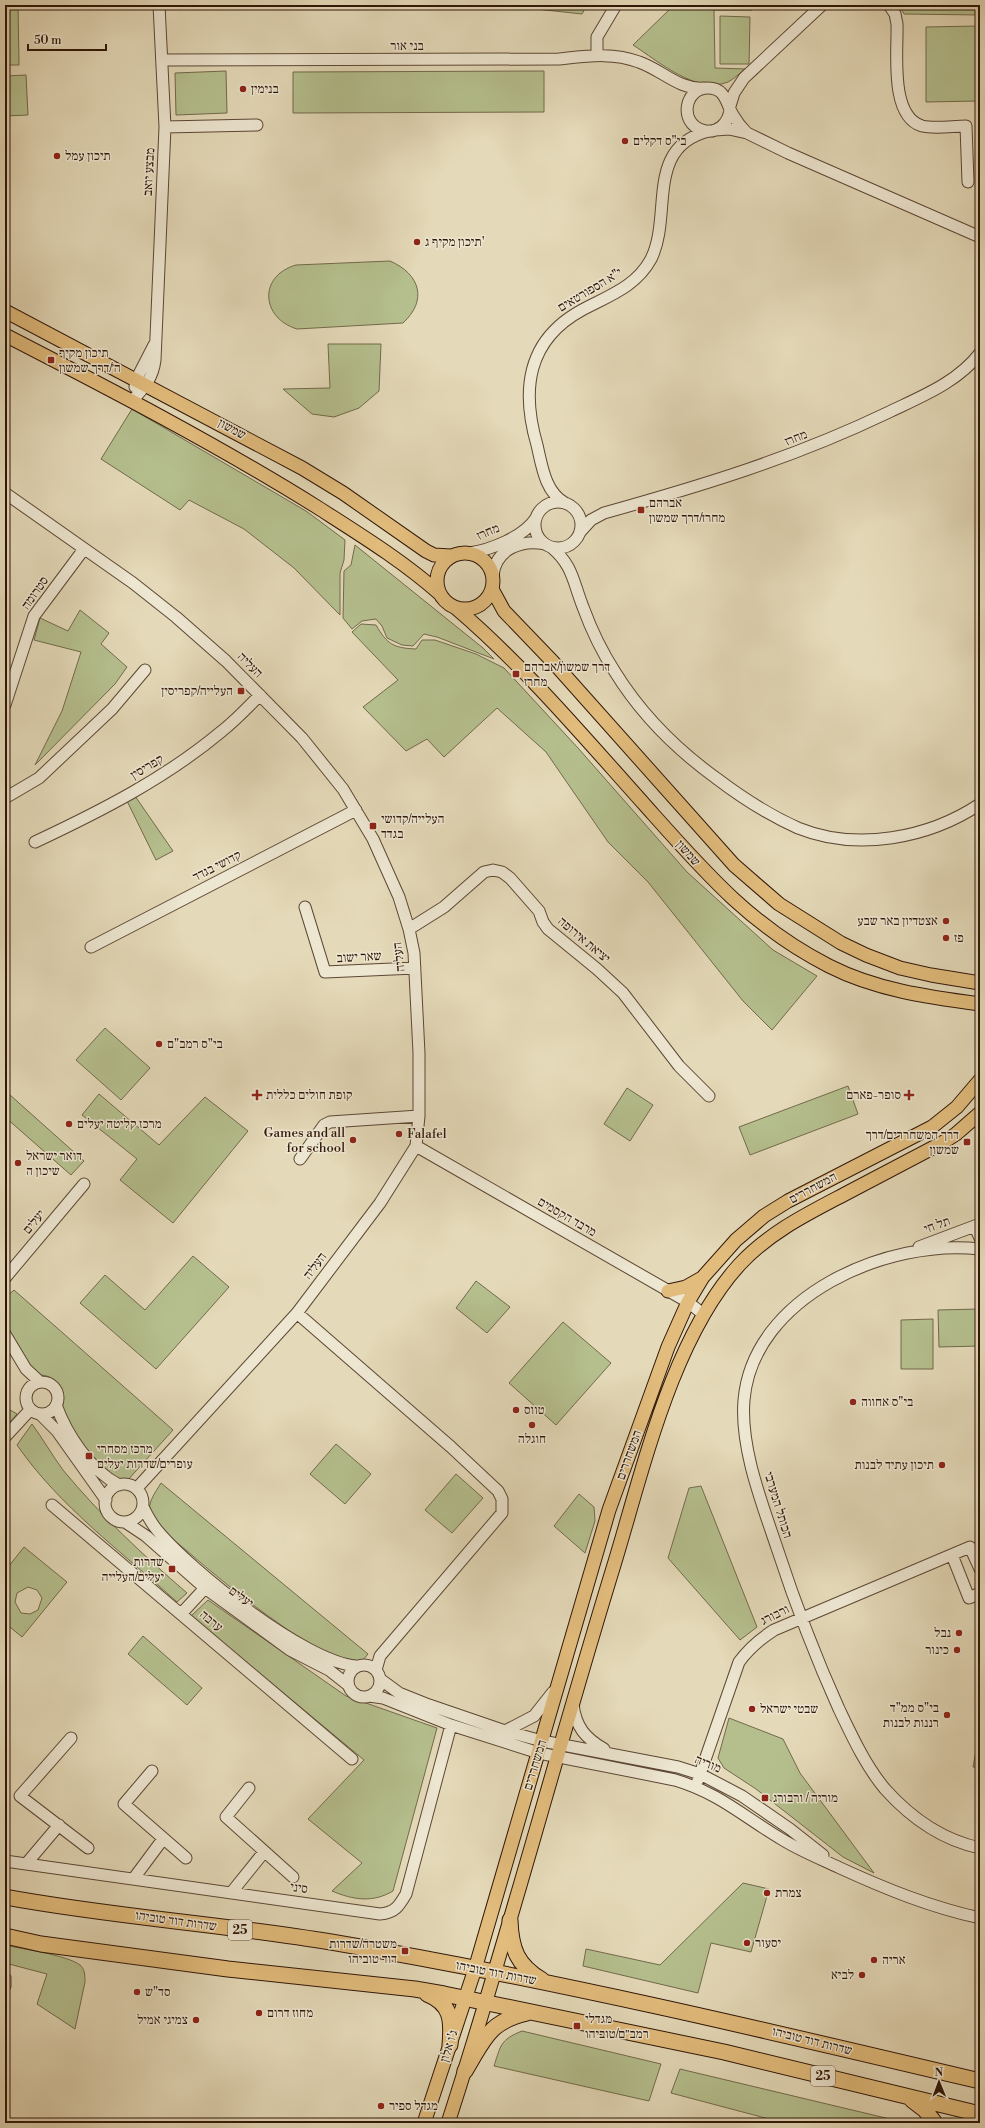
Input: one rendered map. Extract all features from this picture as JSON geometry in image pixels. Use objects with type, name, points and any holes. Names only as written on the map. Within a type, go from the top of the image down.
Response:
[{"type":"highway","name":"שדרות דוד טוביהו","points":[[5,1897],[328,1942],[475,1968],[731,2022],[980,2082]]},
{"type":"highway","points":[[510,1920],[511,1940],[523,1965],[531,1973],[547,1983]]},
{"type":"highway","name":"25","points":[[5,1936],[41,1944],[228,1969],[414,1989],[717,2050],[980,2114]]},
{"type":"highway","points":[[414,1989],[437,1998],[444,2006],[452,2024],[450,2045]]},
{"type":"highway","points":[[465,2071],[485,2039],[497,2024],[513,2016],[530,2012]]},
{"type":"highway","points":[[908,2097],[925,2110],[935,2123]]},
{"type":"main road","name":"שמשון","points":[[5,311],[142,382],[302,468],[343,493],[422,549],[434,555],[451,556]]},
{"type":"main road","name":"שמשון","points":[[5,335],[132,401],[290,490],[402,564],[440,594]]},
{"type":"main road","points":[[469,553],[484,561],[493,576],[492,589],[488,597],[478,606],[470,609],[456,608],[445,601],[440,594],[437,586],[438,572],[444,561],[451,556],[469,553]]},
{"type":"main road","name":"שמשון","points":[[492,589],[504,611],[553,662],[734,865],[779,904],[841,943],[866,955],[900,968],[977,982]]},
{"type":"main road","name":"שמשון","points":[[456,608],[528,675],[715,884],[763,926],[829,966],[868,982],[906,993],[980,1004]]},
{"type":"main road","points":[[963,1001],[980,1010]]},
{"type":"main road","name":"המשחררים","points":[[475,1968],[610,1510],[668,1348],[688,1302],[703,1277],[736,1240],[764,1216],[788,1201],[932,1127],[957,1107],[980,1080]]},
{"type":"main road","name":"המשחררים","points":[[496,1973],[572,1702],[663,1405],[704,1314],[719,1290],[740,1264],[775,1232],[798,1218],[942,1143],[956,1134],[980,1113]]},
{"type":"main road","points":[[668,1291],[686,1287],[703,1277]]},
{"type":"main road","name":"ג'ו אלון","points":[[424,2123],[475,1968]]},
{"type":"main road","name":"ג'ו אלון","points":[[448,2123],[496,1973]]},
{"type":"street","name":"מבצע יואב","points":[[132,401],[142,382],[154,369],[165,127],[159,5]]},
{"type":"street","points":[[597,55],[597,37],[616,5]]},
{"type":"street","points":[[674,81],[691,88],[708,88],[732,85],[744,78],[822,5]]},
{"type":"street","points":[[889,5],[895,14],[897,24],[899,91],[901,105],[910,118],[921,125],[966,126],[968,182]]},
{"type":"street","name":"בני אור","points":[[162,60],[552,59],[597,55],[622,57],[639,62],[657,70],[674,81]]},
{"type":"street","points":[[674,81],[683,93],[687,110],[693,125],[702,130],[712,131],[726,122],[734,93],[744,78]]},
{"type":"street","points":[[681,146],[686,133],[687,110],[693,95],[708,88],[723,94],[730,108],[747,133]]},
{"type":"street","points":[[165,127],[257,125]]},
{"type":"street","points":[[681,146],[691,138],[712,131],[729,129],[747,133],[788,153],[980,236]]},
{"type":"street","name":"י\"א הספורטאים","points":[[547,482],[533,432],[529,411],[529,391],[535,359],[550,334],[560,324],[583,309],[626,287],[642,272],[649,262],[654,252],[661,226],[662,195],[666,174],[670,161],[681,146]]},
{"type":"street","name":"מחרז","points":[[570,506],[589,512],[604,512],[721,480],[820,444],[932,392],[962,372],[980,353]]},
{"type":"street","points":[[547,482],[555,495],[570,506],[581,521],[579,535],[573,551],[571,569]]},
{"type":"street","points":[[547,482],[547,497],[539,514],[536,533],[562,556],[571,569],[583,607],[614,672],[633,699],[654,724],[700,766],[724,785],[777,818],[800,828],[825,835],[852,839],[880,839],[909,834],[937,826],[965,814],[980,804]]},
{"type":"street","name":"העליה","points":[[5,493],[133,583],[176,617],[226,661],[302,738],[343,789],[356,810],[386,866],[410,929],[415,968],[420,1053],[419,1116],[416,1146],[380,1203],[297,1313],[137,1488]]},
{"type":"street","points":[[539,514],[554,502],[570,506]]},
{"type":"street","name":"מחרז","points":[[579,535],[591,520],[604,512]]},
{"type":"street","name":"מחרז","points":[[469,553],[491,548],[526,529],[539,514]]},
{"type":"street","points":[[548,545],[566,547],[579,535]]},
{"type":"street","name":"מחרז","points":[[493,576],[495,565],[499,559],[512,547],[529,542],[548,545]]},
{"type":"street","name":"סטרומה","points":[[5,705],[34,616],[84,549]]},
{"type":"street","points":[[5,798],[39,778],[112,709],[145,670]]},
{"type":"street","name":"קפריסין","points":[[35,842],[90,816],[176,766],[222,731],[260,695]]},
{"type":"street","name":"קדושי בגדד","points":[[91,947],[356,810]]},
{"type":"street","name":"יציאת אירופה","points":[[410,929],[444,907],[484,872],[493,870],[502,872],[510,878],[539,911],[543,922],[548,929],[598,969],[623,993],[679,1066],[709,1096]]},
{"type":"street","name":"שאר ישוב","points":[[305,907],[325,972],[415,968]]},
{"type":"street","points":[[300,1159],[324,1125],[330,1122],[419,1116]]},
{"type":"street","name":"מרבד הקסמים","points":[[416,1146],[688,1302],[704,1314]]},
{"type":"street","name":"יעלים","points":[[5,1278],[84,1184]]},
{"type":"street","points":[[977,1225],[980,1238]]},
{"type":"street","name":"תל חי","points":[[903,1252],[977,1225]]},
{"type":"street","name":"הכותל המערבי","points":[[980,1249],[949,1248],[903,1252],[856,1268],[828,1282],[800,1302],[779,1322],[751,1368],[744,1400],[745,1422],[750,1458],[759,1492],[800,1618],[852,1736],[866,1763],[884,1788],[904,1808],[927,1827],[960,1844],[980,1848]]},
{"type":"street","points":[[297,1313],[452,1447],[498,1490],[502,1499],[502,1513],[380,1656],[377,1690],[369,1696]]},
{"type":"street","points":[[5,1334],[26,1369],[40,1382]]},
{"type":"street","points":[[5,1345],[22,1372],[27,1391],[25,1401],[58,1431],[106,1500]]},
{"type":"street","points":[[5,1437],[36,1412],[51,1412],[56,1405],[58,1395],[54,1387],[48,1383],[40,1382],[32,1385],[27,1391]]},
{"type":"street","points":[[56,1405],[65,1426],[90,1462],[101,1473],[119,1485]]},
{"type":"street","points":[[128,1484],[137,1488],[143,1497],[143,1506],[138,1517],[124,1522],[114,1519],[110,1515],[105,1505],[110,1490],[119,1485],[128,1484]]},
{"type":"street","name":"ערבה","points":[[52,1505],[352,1759]]},
{"type":"street","name":"יעלים","points":[[143,1506],[156,1529],[170,1544],[201,1573],[223,1590],[304,1648],[335,1662],[356,1666]]},
{"type":"street","name":"יעלים","points":[[124,1522],[141,1533],[205,1588],[290,1650],[329,1670],[348,1685]]},
{"type":"street","name":"ורבורג","points":[[695,1786],[739,1662],[749,1649],[762,1637],[800,1618],[970,1547],[980,1570]]},
{"type":"street","points":[[952,1555],[969,1598],[980,1592]]},
{"type":"street","points":[[181,1614],[205,1588]]},
{"type":"street","points":[[366,1665],[399,1693],[429,1706],[505,1731],[540,1747],[451,1725],[383,1698],[369,1696],[364,1697],[354,1694],[348,1685],[348,1674],[356,1666],[366,1665]]},
{"type":"street","points":[[505,1731],[534,1716],[544,1706],[559,1684]]},
{"type":"street","points":[[572,1702],[575,1720],[583,1733],[592,1743],[611,1754]]},
{"type":"street","name":"סיני","points":[[5,1861],[388,1914],[398,1908],[406,1894],[451,1725]]},
{"type":"street","points":[[71,1738],[20,1796],[88,1848]]},
{"type":"street","name":"מוריה","points":[[540,1747],[558,1750],[695,1786],[735,1807],[782,1839],[840,1868],[914,1900],[944,1910],[980,1918]]},
{"type":"street","name":"מוריה","points":[[558,1750],[611,1754],[678,1767],[700,1774],[748,1800],[790,1829],[840,1868]]},
{"type":"street","points":[[152,1771],[124,1804],[186,1858]]},
{"type":"street","points":[[249,1788],[226,1817],[293,1877]]},
{"type":"street","points":[[26,1864],[59,1825]]},
{"type":"street","points":[[134,1878],[163,1838]]},
{"type":"street","points":[[231,1893],[264,1852]]},
{"type":"street","points":[[5,1978],[5,1986]]},
{"type":"street","points":[[976,2123],[980,2119]]},
{"type":"green space","points":[[5,5],[18,5],[19,65],[5,65]]},
{"type":"green space","points":[[499,5],[587,5],[582,14]]},
{"type":"green space","points":[[674,5],[752,5],[752,10],[714,10],[715,68],[745,69],[728,82],[716,85],[704,84],[678,74],[633,45]]},
{"type":"green space","points":[[899,5],[980,5],[980,15],[904,14]]},
{"type":"green space","points":[[720,16],[750,17],[749,64],[720,64]]},
{"type":"green space","points":[[978,26],[978,101],[926,102],[926,27]]},
{"type":"green space","points":[[226,71],[227,113],[176,115],[175,73]]},
{"type":"green space","points":[[544,71],[544,112],[293,113],[293,72]]},
{"type":"green space","points":[[26,75],[28,115],[5,116],[5,76]]},
{"type":"green space","points":[[390,261],[400,266],[408,273],[414,280],[417,288],[418,297],[416,305],[411,314],[403,323],[297,329],[285,324],[276,316],[271,307],[269,297],[270,287],[275,278],[284,270],[296,265]]},
{"type":"green space","points":[[328,344],[381,344],[379,391],[359,408],[334,417],[312,414],[283,389],[330,388]]},
{"type":"green space","points":[[132,409],[306,511],[345,540],[344,560],[340,573],[340,615],[294,568],[244,529],[189,500],[180,510],[101,459]]},
{"type":"green space","points":[[355,545],[483,648],[494,659],[437,637],[424,634],[413,646],[402,645],[387,638],[382,626],[376,619],[362,621],[352,629],[343,618],[344,571],[351,565]]},
{"type":"green space","points":[[80,610],[109,633],[101,644],[127,667],[115,684],[35,765],[62,711],[81,652],[34,640],[40,618],[68,631]]},
{"type":"green space","points":[[361,624],[376,625],[387,641],[402,648],[416,649],[422,640],[435,640],[476,654],[504,668],[578,748],[687,872],[773,950],[817,976],[772,1030],[743,1001],[648,882],[608,842],[546,752],[497,708],[444,757],[427,739],[406,751],[363,707],[398,680],[352,632]]},
{"type":"green space","points":[[135,796],[173,851],[156,860],[127,801]]},
{"type":"green space","points":[[105,1028],[150,1068],[121,1100],[76,1060]]},
{"type":"green space","points":[[848,1086],[858,1114],[750,1155],[739,1127]]},
{"type":"green space","points":[[627,1088],[653,1105],[630,1141],[604,1124]]},
{"type":"green space","points":[[99,1094],[159,1145],[205,1097],[248,1131],[173,1223],[120,1180],[137,1159],[82,1115]]},
{"type":"green space","points":[[10,1095],[84,1161],[71,1175],[5,1117],[5,1100]]},
{"type":"green space","points":[[193,1256],[229,1287],[156,1369],[80,1303],[105,1275],[145,1310]]},
{"type":"green space","points":[[476,1281],[510,1307],[487,1333],[456,1308]]},
{"type":"green space","points":[[14,1290],[173,1430],[126,1482],[117,1482],[99,1468],[61,1411],[64,1397],[60,1386],[51,1378],[44,1375],[37,1375],[5,1327],[5,1298]]},
{"type":"green space","points":[[980,1309],[980,1346],[939,1347],[938,1310]]},
{"type":"green space","points":[[933,1319],[933,1369],[901,1369],[901,1320]]},
{"type":"green space","points":[[563,1322],[611,1363],[556,1425],[509,1383]]},
{"type":"green space","points":[[5,1407],[17,1414],[5,1428]]},
{"type":"green space","points":[[32,1424],[63,1470],[77,1487],[138,1549],[187,1593],[177,1602],[92,1528],[52,1488],[34,1467],[17,1445]]},
{"type":"green space","points":[[336,1444],[371,1474],[345,1504],[310,1474]]},
{"type":"green space","points":[[456,1474],[483,1498],[452,1533],[425,1510]]},
{"type":"green space","points":[[161,1483],[368,1654],[355,1670],[332,1658],[288,1630],[246,1600],[161,1530],[153,1520],[149,1510],[152,1498]]},
{"type":"green space","points":[[701,1486],[757,1627],[740,1640],[668,1558],[689,1488]]},
{"type":"green space","points":[[579,1494],[594,1507],[595,1521],[585,1553],[554,1526]]},
{"type":"green space","points":[[24,1547],[67,1582],[22,1637],[5,1623],[5,1571]],"holes":[[[28,1587],[37,1590],[42,1598],[38,1610],[30,1614],[21,1613],[15,1602],[17,1593]]]},
{"type":"green space","points":[[208,1600],[346,1696],[437,1728],[393,1891],[378,1897],[363,1899],[332,1891],[362,1863],[308,1819],[364,1760],[191,1616]]},
{"type":"green space","points":[[143,1636],[202,1688],[187,1705],[128,1654]]},
{"type":"green space","points":[[729,1718],[783,1739],[800,1773],[874,1873],[843,1857],[756,1789],[724,1768],[718,1758]]},
{"type":"green space","points":[[980,1729],[980,1768],[973,1767]]},
{"type":"green space","points":[[743,1883],[769,1889],[751,1952],[711,1943],[698,1993],[583,1966],[586,1949],[660,1965]]},
{"type":"green space","points":[[5,1945],[55,1955],[74,1961],[83,1968],[85,1982],[75,2029],[37,2004],[47,1974],[5,1963]]},
{"type":"green space","points":[[522,2031],[661,2064],[649,2101],[494,2066],[500,2048],[505,2040]]},
{"type":"green space","points":[[680,2069],[890,2119],[888,2123],[784,2123],[671,2093]]},
{"type":"place","name":"בנימין","points":[[243,89]]},
{"type":"place","name":"בי\"ס דקלים","points":[[625,141]]},
{"type":"place","name":"תיכון עמל","points":[[57,156]]},
{"type":"place","name":"תיכון מקיף ג'","points":[[417,242]]},
{"type":"place","name":"תיכון מקיף ה׳/דרך שמשון","points":[[51,360]]},
{"type":"place","name":"אברהם מחרז/דרך שמשון","points":[[641,510]]},
{"type":"place","name":"דרך שמשון/אברהם מחרז","points":[[516,674]]},
{"type":"place","name":"העלייה/קפריסין","points":[[241,691]]},
{"type":"place","name":"העלייה/קדושי בגדד","points":[[373,826]]},
{"type":"place","name":"אצטדיון באר שבע","points":[[946,921]]},
{"type":"place","name":"פז","points":[[946,938]]},
{"type":"place","name":"בי\"ס רמב\"ם","points":[[159,1044]]},
{"type":"place","name":"קופת חולים כללית","points":[[257,1095]]},
{"type":"place","name":"סופר-פארם","points":[[909,1095]]},
{"type":"place","name":"מרכז קליטה יעלים","points":[[69,1124]]},
{"type":"place","name":"Falafel","points":[[399,1134]]},
{"type":"place","name":"Games and all for school","points":[[353,1140]]},
{"type":"place","name":"דרך המשחררים/דרך שמשון","points":[[967,1142]]},
{"type":"place","name":"דואר ישראל שיכון ה","points":[[18,1163]]},
{"type":"place","name":"בי\"ס אחווה","points":[[853,1402]]},
{"type":"place","name":"טווס","points":[[516,1410]]},
{"type":"place","name":"חוגלה","points":[[532,1425]]},
{"type":"place","name":"מרכז מסחרי עופרים/שדרות יעלים","points":[[89,1456]]},
{"type":"place","name":"תיכון עתיד לבנות","points":[[942,1465]]},
{"type":"place","name":"שדרות יעלים/העלייה","points":[[172,1569]]},
{"type":"place","name":"נבל","points":[[959,1633]]},
{"type":"place","name":"כינור","points":[[957,1650]]},
{"type":"place","name":"שבטי ישראל","points":[[752,1709]]},
{"type":"place","name":"בי\"ס ממ\"ד רננות לבנות","points":[[947,1715]]},
{"type":"place","name":"מוריה / ורבורג","points":[[765,1798]]},
{"type":"place","name":"צמרת","points":[[767,1893]]},
{"type":"place","name":"יסעור","points":[[747,1943]]},
{"type":"place","name":"משטרה/שדרות דוד טוביהו","points":[[405,1951]]},
{"type":"place","name":"אריה","points":[[874,1960]]},
{"type":"place","name":"לביא","points":[[862,1975]]},
{"type":"place","name":"סד\"ש","points":[[137,1992]]},
{"type":"place","name":"מחוז דרום","points":[[259,2013]]},
{"type":"place","name":"צמיגי אמיל","points":[[196,2020]]},
{"type":"place","name":"מגדלי רמב״ם/טוביהו","points":[[577,2026]]},
{"type":"place","name":"מגדל ספיר","points":[[381,2106]]}]
